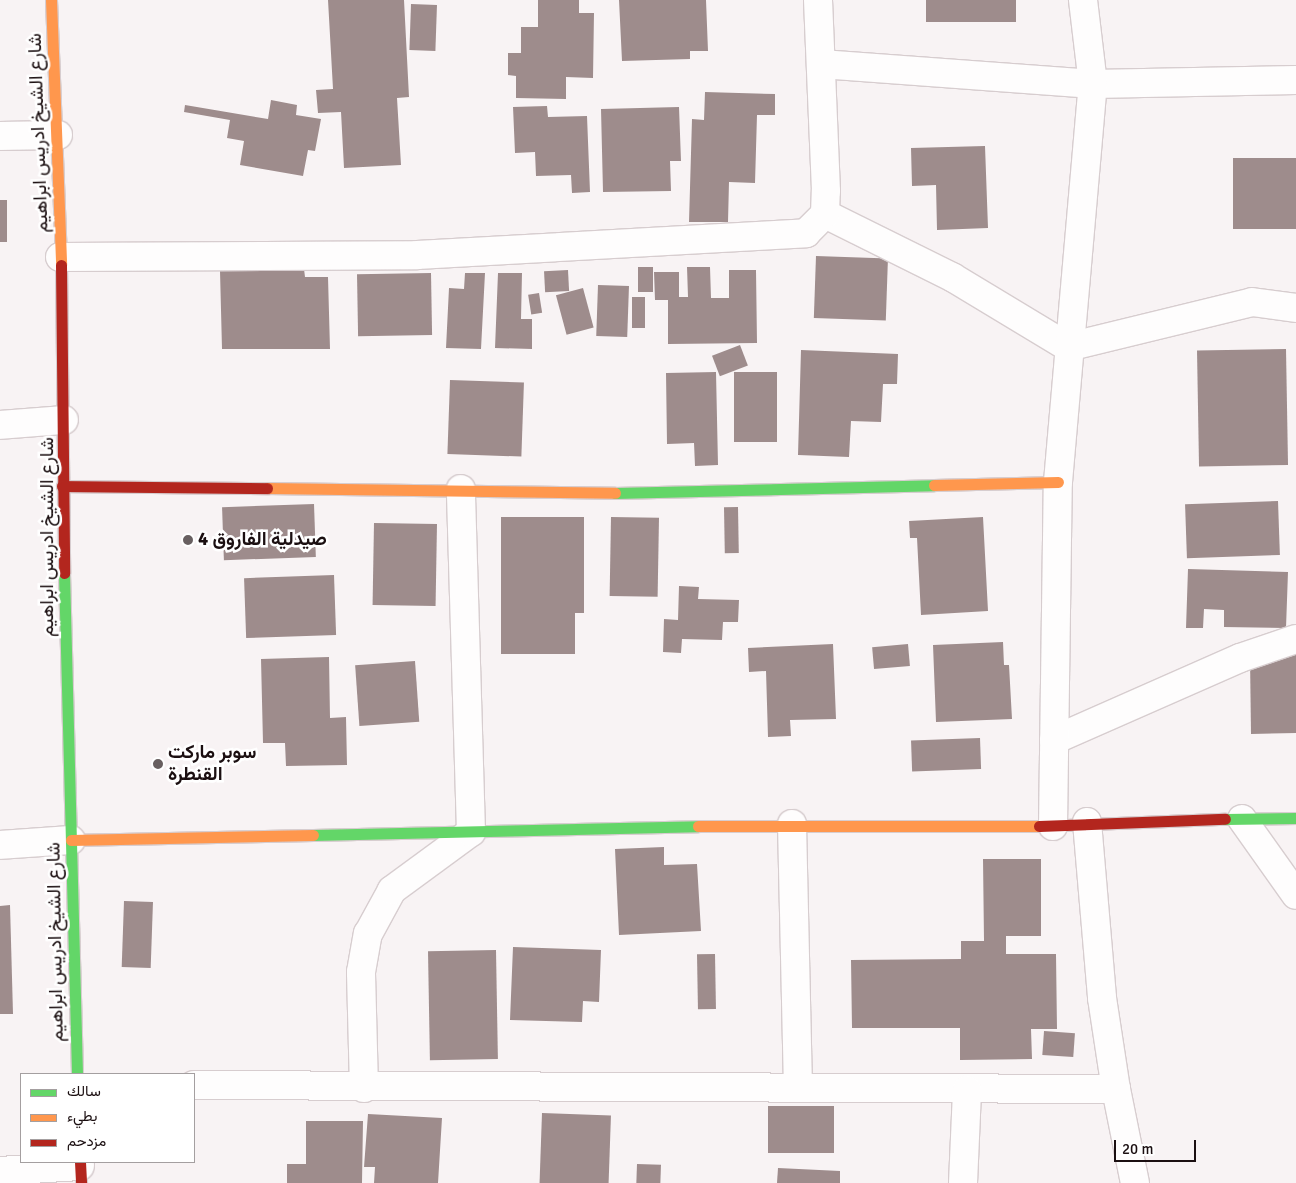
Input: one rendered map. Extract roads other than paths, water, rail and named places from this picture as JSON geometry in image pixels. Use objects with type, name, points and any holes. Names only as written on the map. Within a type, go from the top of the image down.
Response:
[{"type":"street","name":"شارع الشيخ ادريس ابراهيم","points":[[50,0],[58,135],[64,420],[62,486],[77,1073]]},
{"type":"street","points":[[60,257],[446,254],[806,233],[824,214],[818,0]]},
{"type":"street","points":[[1053,826],[1058,482],[1068,347],[1093,84],[1083,0]]},
{"type":"street","points":[[821,64],[1093,84],[1296,80]]},
{"type":"street","points":[[0,136],[58,135]]},
{"type":"street","points":[[824,214],[952,277],[1068,347],[1252,302],[1296,308]]},
{"type":"street","points":[[0,425],[64,420]]},
{"type":"street","points":[[62,486],[461,489],[657,493],[1058,482]]},
{"type":"street","points":[[461,489],[471,832]]},
{"type":"street","points":[[1054,740],[1240,658],[1296,638]]},
{"type":"street","points":[[0,845],[71,840],[792,824],[1053,826],[1086,822],[1296,818]]},
{"type":"street","points":[[1242,819],[1296,895]]},
{"type":"street","points":[[1086,822],[1102,998],[1116,1089],[1135,1183]]},
{"type":"street","points":[[792,824],[798,1087]]},
{"type":"street","points":[[364,1088],[361,972],[368,934],[392,890],[471,832]]},
{"type":"street","points":[[195,1085],[364,1088],[798,1087],[968,1090],[1116,1089]]},
{"type":"street","points":[[963,1183],[968,1090]]},
{"type":"street","points":[[0,1171],[81,1170]]},
{"type":"place","name":"صيدلية الفاروق 4","points":[[188,540]]},
{"type":"place","name":"سوبر ماركت القنطرة","points":[[158,764]]}]
